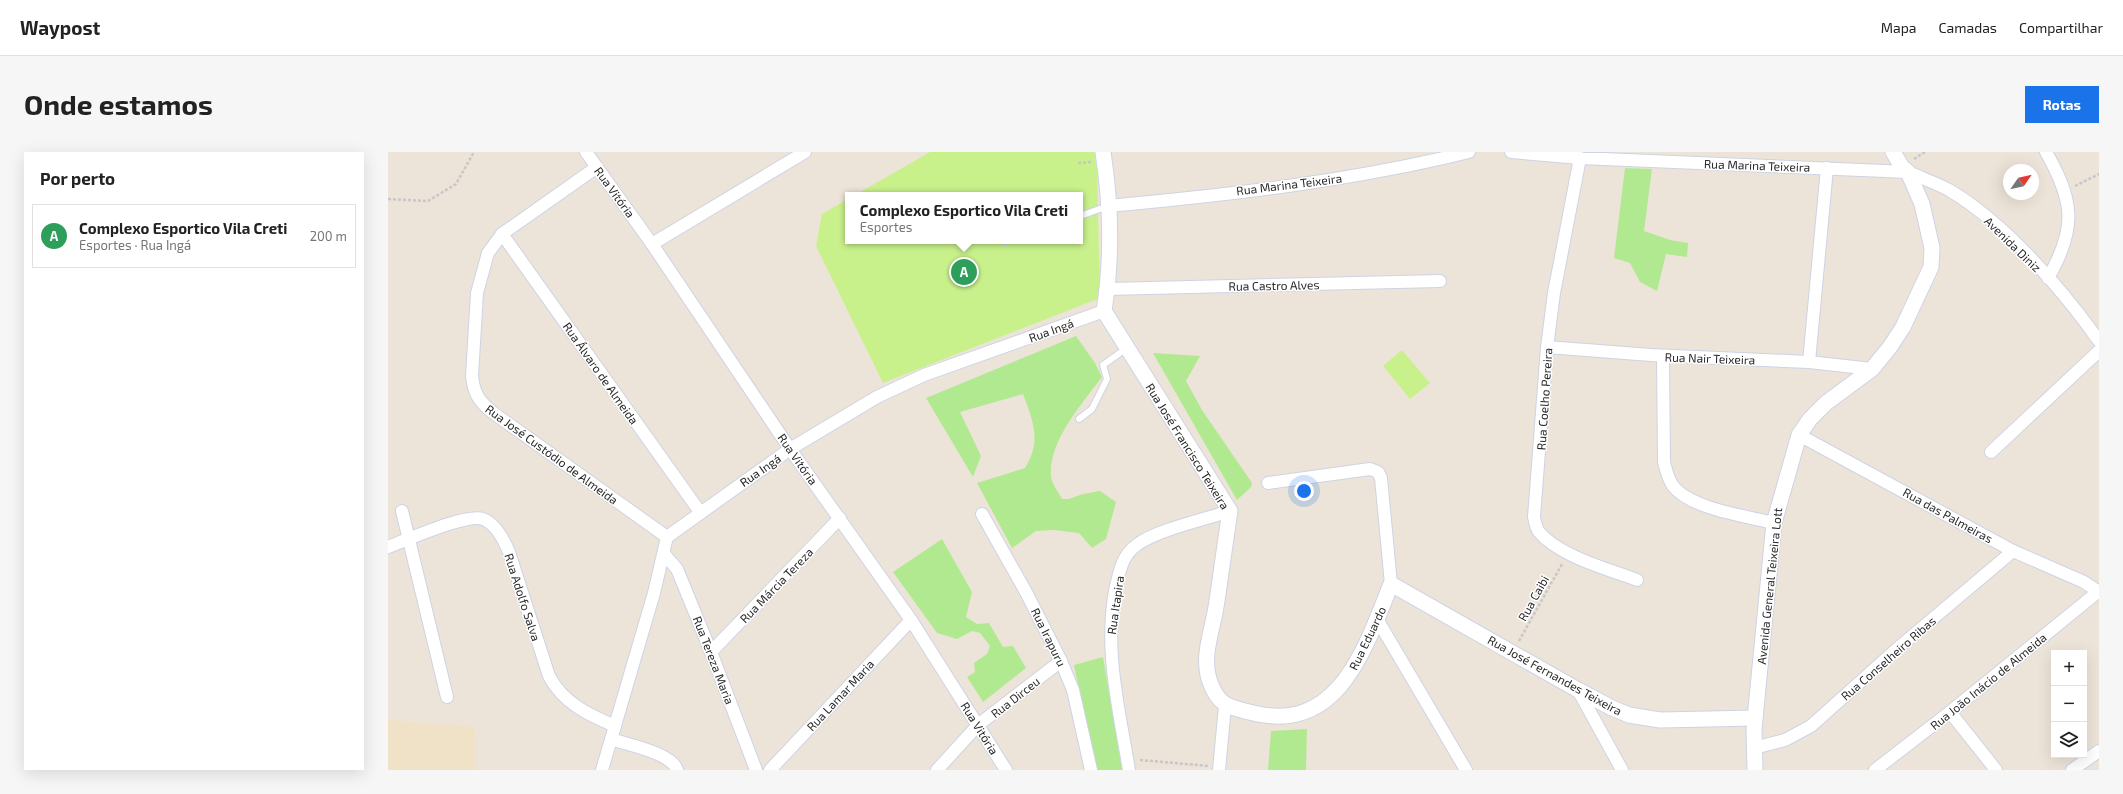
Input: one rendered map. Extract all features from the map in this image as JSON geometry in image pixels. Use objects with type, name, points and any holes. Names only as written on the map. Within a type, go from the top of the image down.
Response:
[{"type":"street","name":"Rua Vitória","points":[[586,152],[652,244],[790,449],[911,620],[1006,770]]},
{"type":"street","points":[[652,244],[805,152]]},
{"type":"street","points":[[1103,152],[1108,206],[1108,289],[1104,312]]},
{"type":"street","name":"Rua Marina Teixeira","points":[[1108,206],[1325,181],[1384,171],[1469,152]]},
{"type":"street","name":"Rua Marina Teixeira","points":[[1511,152],[1580,158],[1908,172]]},
{"type":"street","name":"Avenida General Teixeira Lott","points":[[1755,770],[1755,718],[1774,523],[1799,435],[1810,419],[1826,403],[1872,369],[1903,327],[1931,267],[1932,248],[1929,228],[1922,204],[1908,172],[1902,167],[1893,152]]},
{"type":"street","points":[[2046,152],[2065,190],[2069,210],[2068,229],[2064,249],[2048,278]]},
{"type":"street","name":"Rua Coelho Pereira","points":[[1580,158],[1554,293],[1547,347],[1534,517],[1538,531],[1568,552],[1637,580]]},
{"type":"street","name":"Rua José Custódio de Almeida","points":[[597,167],[502,234],[488,253],[477,293],[472,376],[476,396],[492,412],[667,537]]},
{"type":"street","points":[[1809,362],[1827,168]]},
{"type":"street","name":"Avenida Diniz","points":[[1908,172],[1949,190],[1975,208],[2010,238],[2048,278],[2099,341]]},
{"type":"street","name":"Rua Álvaro de Almeida","points":[[502,234],[700,512]]},
{"type":"street","name":"Rua Castro Alves","points":[[1108,289],[1440,281]]},
{"type":"street","name":"Rua Ingá","points":[[667,537],[790,449],[877,397],[924,375],[1104,312]]},
{"type":"street","name":"Rua José Francisco Teixeira","points":[[1104,312],[1230,511],[1215,609],[1206,654],[1210,682],[1215,694],[1226,706]]},
{"type":"street","name":"Rua Nair Teixeira","points":[[1547,347],[1663,356],[1809,362],[1872,369]]},
{"type":"street","points":[[1991,452],[2099,351]]},
{"type":"street","points":[[1663,356],[1664,462],[1668,477],[1673,486],[1692,500],[1722,510],[1774,523]]},
{"type":"street","name":"Rua das Palmeiras","points":[[1799,435],[2013,551],[2084,582],[2099,592]]},
{"type":"street","name":"Rua Eduardo","points":[[1226,706],[1270,717],[1294,716],[1311,710],[1327,700],[1343,684],[1377,619],[1391,584],[1381,478],[1378,472],[1370,469],[1268,483]]},
{"type":"street","points":[[402,511],[447,697]]},
{"type":"street","name":"Rua Itapira","points":[[1128,765],[1112,666],[1110,635],[1113,602],[1121,564],[1129,551],[1148,538],[1230,511]]},
{"type":"street","name":"Rua Irapuru","points":[[982,514],[1027,594],[1061,661],[1073,690],[1091,770]]},
{"type":"street","name":"Rua Adolfo Salva","points":[[388,546],[467,518],[482,519],[492,525],[502,536],[509,552],[549,676],[554,685],[572,704],[591,716],[615,726]]},
{"type":"street","name":"Rua Márcia Tereza","points":[[711,652],[840,518]]},
{"type":"street","points":[[602,770],[664,554],[667,537]]},
{"type":"street","name":"Rua Conselheiro Ribas","points":[[1754,748],[1785,740],[1811,726],[1898,648],[2013,551]]},
{"type":"street","name":"Rua Tereza Maria","points":[[664,554],[677,569],[711,652],[756,770]]},
{"type":"street","name":"Rua José Fernandes Teixeira","points":[[1391,584],[1612,708],[1644,718],[1660,720],[1755,718]]},
{"type":"street","name":"Rua João Inácio de Almeida","points":[[1875,770],[1950,712],[2099,592]]},
{"type":"street","points":[[1377,619],[1466,770]]},
{"type":"street","name":"Rua Lamar Maria","points":[[770,770],[911,620]]},
{"type":"street","name":"Rua Dirceu","points":[[937,770],[978,725],[1061,661]]},
{"type":"street","points":[[1578,690],[1622,770]]},
{"type":"street","points":[[1219,768],[1226,706]]},
{"type":"street","points":[[1950,712],[1996,770]]},
{"type":"street","points":[[611,739],[663,756],[674,763],[677,770]]},
{"type":"street","points":[[2072,770],[2099,751]]},
{"type":"lane","points":[[1083,215],[1108,206]]},
{"type":"lane","points":[[1079,419],[1092,409],[1107,379],[1103,365],[1127,348]]},
{"type":"path","points":[[388,199],[428,201],[456,184],[474,152]]},
{"type":"path","points":[[2065,190],[2099,174]]},
{"type":"path","name":"Rua Caibi","points":[[1513,652],[1568,552]]},
{"type":"path","points":[[1128,765],[1219,768]]},
{"type":"shaded area","points":[[388,720],[475,727],[476,770],[388,770]]},
{"type":"green space","points":[[930,152],[1094,152],[1097,168],[1100,298],[883,383],[816,246],[822,214],[845,201],[845,244],[1083,244],[1083,192],[860,192]]},
{"type":"green space","points":[[1625,168],[1652,169],[1644,231],[1670,240],[1688,243],[1687,257],[1666,254],[1657,291],[1640,282],[1630,263],[1614,258]]},
{"type":"green space","points":[[1076,336],[1095,363],[1102,377],[1076,411],[1061,437],[1055,450],[1051,477],[1062,499],[1069,499],[1083,494],[1100,491],[1116,502],[1106,539],[1092,548],[1079,533],[1054,530],[1036,531],[1012,548],[977,483],[1025,468],[1033,449],[1034,431],[1033,422],[1023,394],[960,412],[981,456],[973,477],[926,398]]},
{"type":"green space","points":[[1402,350],[1430,383],[1410,399],[1383,366]]},
{"type":"green space","points":[[1153,353],[1200,356],[1186,381],[1202,410],[1252,483],[1251,487],[1237,500]]},
{"type":"green space","points":[[942,539],[972,592],[966,617],[977,624],[989,623],[1003,647],[1013,646],[1026,668],[983,702],[967,677],[975,672],[974,663],[987,654],[990,646],[980,633],[972,631],[957,639],[937,633],[893,572]]},
{"type":"green space","points":[[1103,657],[1122,770],[1096,770],[1074,665]]},
{"type":"green space","points":[[1307,729],[1306,770],[1268,770],[1271,731]]},
{"type":"place","name":"Complexo Esportico Vila Creti","points":[[964,272]]}]
